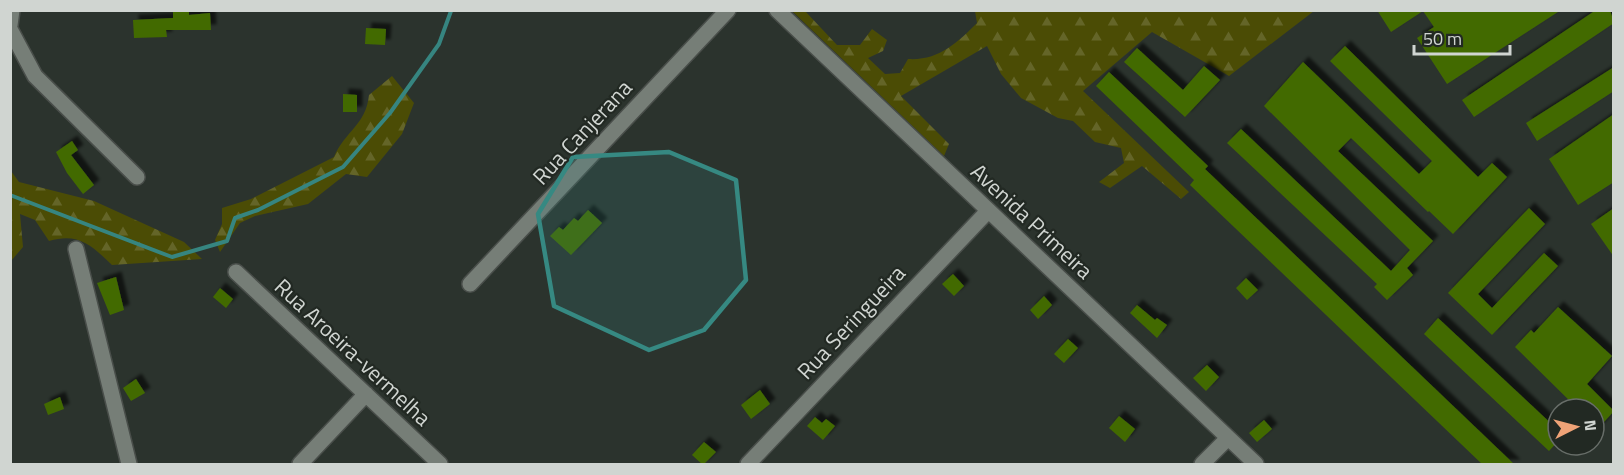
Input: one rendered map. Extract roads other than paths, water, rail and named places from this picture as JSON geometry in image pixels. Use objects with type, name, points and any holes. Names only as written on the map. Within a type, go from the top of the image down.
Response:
[{"type":"street","points":[[12,10],[10,27],[35,76],[137,177]]},
{"type":"street","name":"Rua Canjerana","points":[[470,284],[728,10]]},
{"type":"street","name":"Avenida Primeira","points":[[777,10],[1256,465]]},
{"type":"street","name":"Rua Seringueira","points":[[748,465],[988,210]]},
{"type":"street","points":[[76,249],[129,465]]},
{"type":"street","name":"Rua Aroeira-vermelha","points":[[236,272],[440,465]]},
{"type":"street","points":[[300,465],[366,394]]},
{"type":"street","points":[[1202,465],[1228,438]]},
{"type":"waterway","points":[[10,195],[172,257],[227,241],[235,218],[258,210],[343,167],[390,113],[439,44],[451,11]]}]
